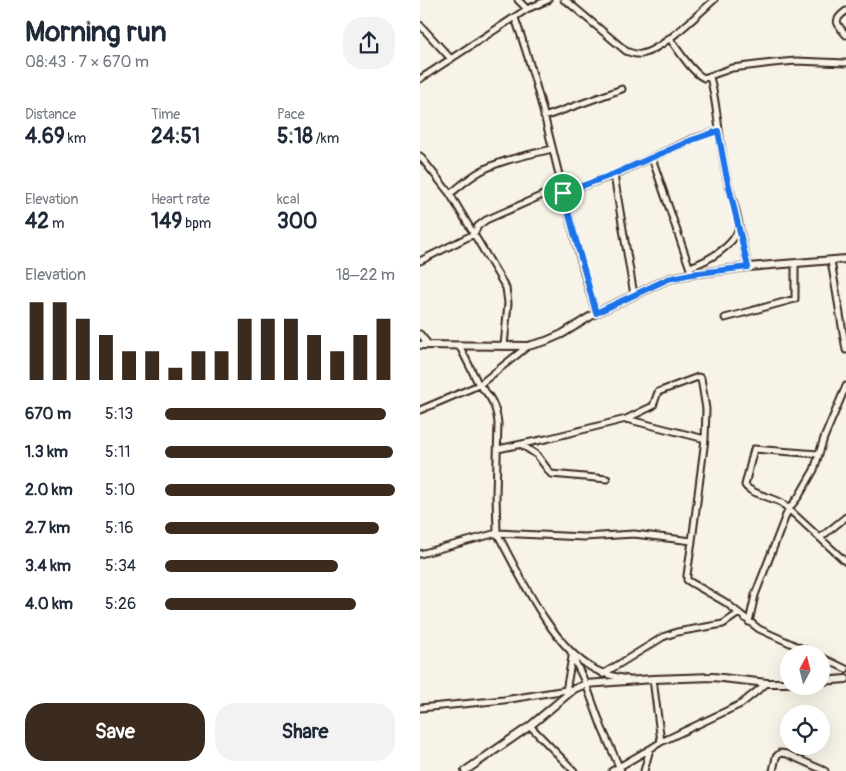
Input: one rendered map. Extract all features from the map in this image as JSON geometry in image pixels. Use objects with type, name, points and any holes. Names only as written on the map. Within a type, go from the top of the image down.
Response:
[{"type":"street","points":[[518,0],[527,9]]},
{"type":"street","points":[[420,79],[527,9],[548,0]]},
{"type":"street","points":[[567,1],[626,51],[643,54],[670,38],[714,0]]},
{"type":"street","points":[[846,11],[837,20],[846,35]]},
{"type":"street","points":[[515,18],[531,63],[562,190],[596,313]]},
{"type":"street","points":[[420,25],[451,59]]},
{"type":"street","points":[[670,38],[700,77],[710,77],[732,68],[773,63],[796,61],[846,63]]},
{"type":"street","points":[[710,77],[714,92],[718,131],[726,174],[748,267]]},
{"type":"street","points":[[544,117],[622,90]]},
{"type":"street","points":[[420,261],[474,234],[478,226],[486,220],[562,190],[614,174],[692,140],[718,131]]},
{"type":"street","points":[[450,194],[487,168],[505,161],[552,149]]},
{"type":"street","points":[[420,156],[450,194],[507,292],[508,303],[504,346]]},
{"type":"street","points":[[652,158],[691,270]]},
{"type":"street","points":[[614,174],[634,295]]},
{"type":"street","points":[[420,345],[528,346],[546,341],[562,334],[596,313],[705,262],[722,251],[735,236],[739,226]]},
{"type":"street","points":[[691,270],[846,259]]},
{"type":"street","points":[[831,261],[846,350]]},
{"type":"street","points":[[725,318],[795,299],[795,264]]},
{"type":"street","points":[[420,334],[429,345]]},
{"type":"street","points":[[459,345],[478,385],[490,397],[497,412],[499,435],[496,494],[497,533],[544,617],[571,653],[586,684],[620,769]]},
{"type":"street","points":[[420,410],[478,385],[528,346]]},
{"type":"street","points":[[498,449],[626,419],[653,406],[658,392],[698,377],[701,378],[706,409],[705,439],[687,580],[725,602],[759,629],[794,645]]},
{"type":"street","points":[[749,622],[755,595],[788,510],[814,470],[818,454],[846,386]]},
{"type":"street","points":[[626,419],[705,439]]},
{"type":"street","points":[[521,445],[537,456],[551,474],[607,479]]},
{"type":"street","points":[[818,454],[757,448],[752,451],[745,485],[746,488],[776,500],[846,562]]},
{"type":"street","points":[[820,538],[846,517]]},
{"type":"street","points":[[420,554],[497,533],[584,537],[634,534],[692,541]]},
{"type":"street","points":[[603,674],[663,637],[677,632],[723,624],[739,613]]},
{"type":"street","points":[[571,653],[603,674],[635,680]]},
{"type":"street","points":[[566,690],[571,653]]},
{"type":"street","points":[[830,661],[846,669]]},
{"type":"street","points":[[420,708],[504,700],[574,689],[586,684],[635,680],[713,677],[780,683]]},
{"type":"street","points":[[654,679],[661,742]]},
{"type":"street","points":[[830,680],[846,679]]},
{"type":"street","points":[[612,771],[620,769],[661,742],[741,704],[767,683]]},
{"type":"street","points":[[465,771],[530,726],[574,689]]},
{"type":"street","points":[[530,726],[574,771]]},
{"type":"street","points":[[644,771],[650,749]]},
{"type":"street","points":[[773,771],[776,757],[780,753],[787,754],[826,771]]},
{"type":"street","points":[[565,771],[569,765]]},
{"type":"route","points":[[718,131],[748,267],[691,274],[668,279],[596,313],[563,193],[718,131]]}]
